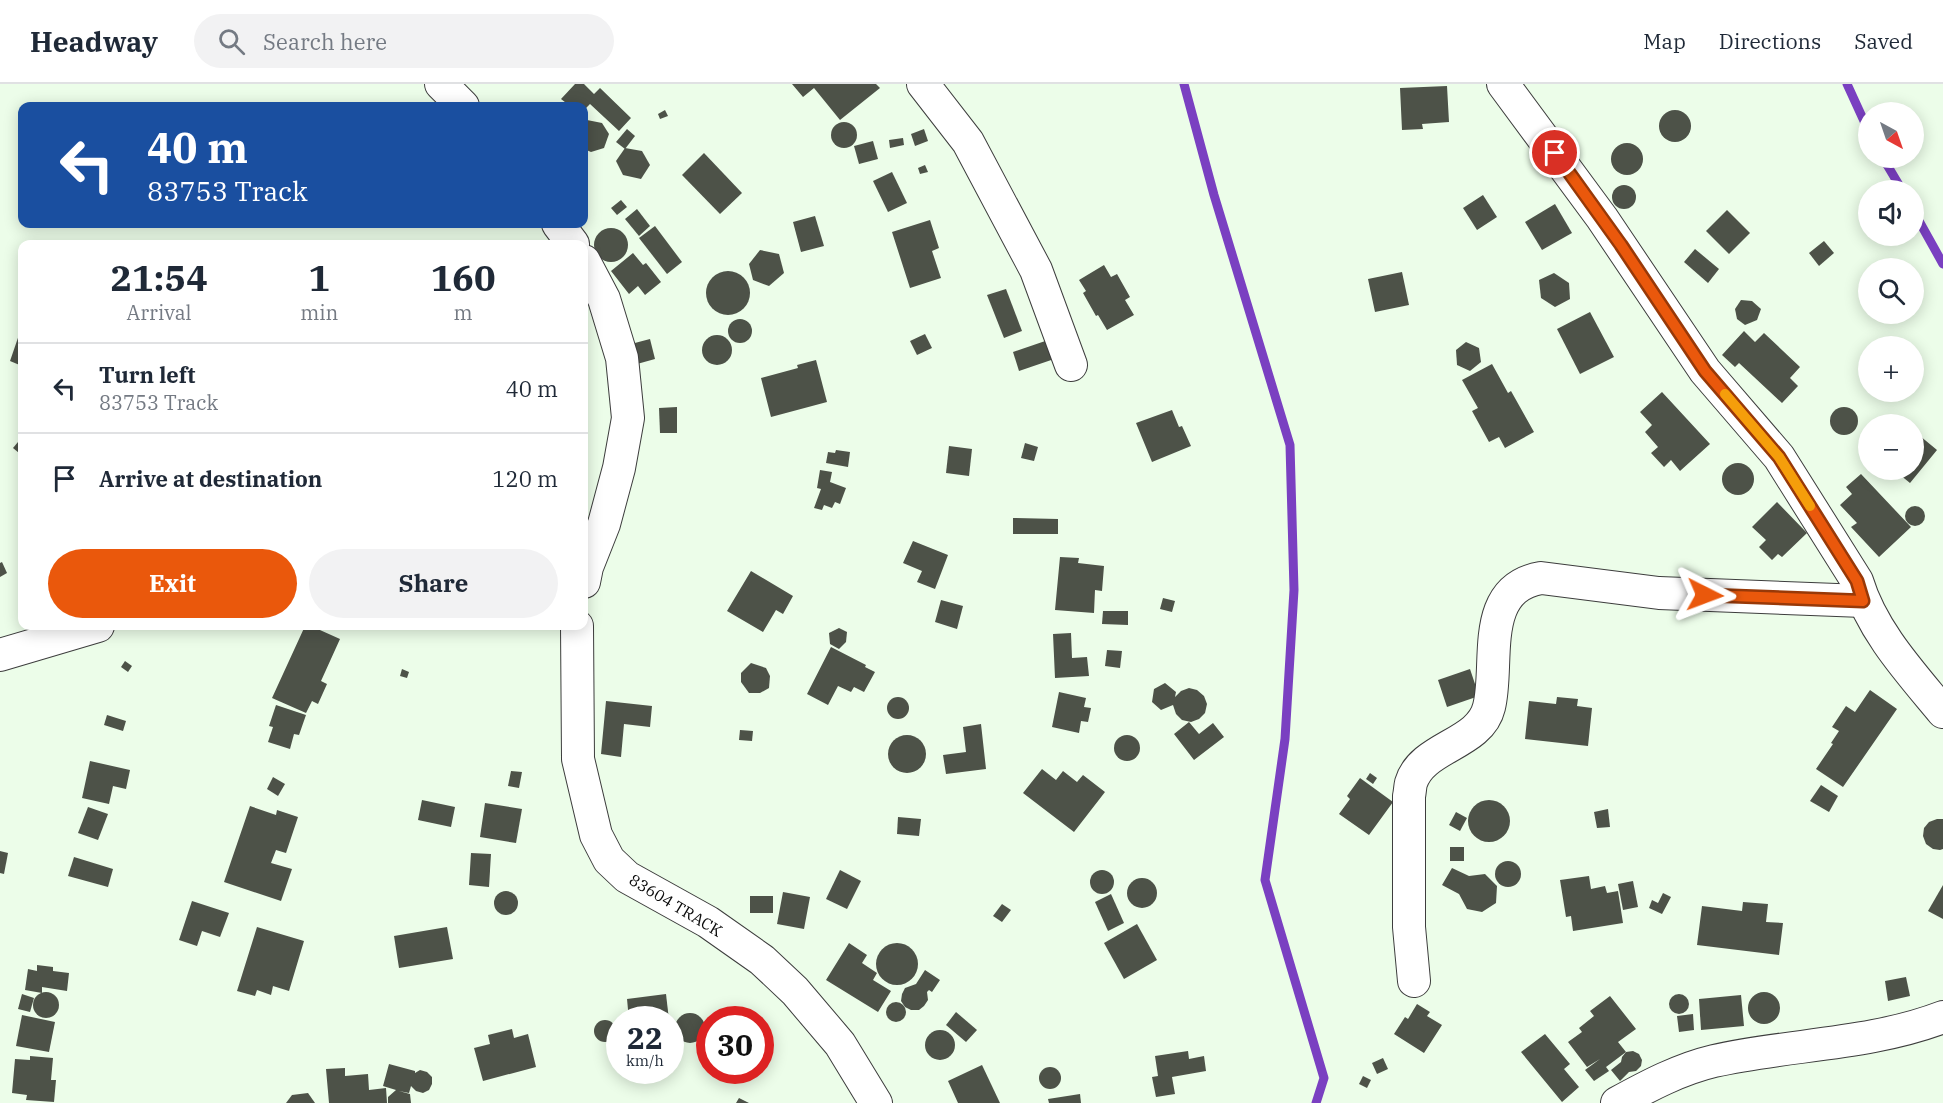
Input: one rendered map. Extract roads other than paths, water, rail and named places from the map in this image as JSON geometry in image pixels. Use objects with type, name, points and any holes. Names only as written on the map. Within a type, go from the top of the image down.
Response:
[{"type":"street","points":[[441,84],[460,102]]},
{"type":"street","points":[[923,84],[974,152],[1036,270],[1071,364]]},
{"type":"street","points":[[1503,84],[1602,218],[1705,371],[1779,457],[1857,581],[1863,601],[1890,645],[1943,712]]},
{"type":"street","points":[[588,269],[604,299],[622,358],[628,418],[619,468],[604,524],[588,564]]},
{"type":"street","points":[[1414,981],[1409,927],[1411,781],[1426,762],[1471,733],[1482,721],[1489,708],[1494,638],[1500,609],[1509,594],[1517,587],[1528,580],[1541,578],[1659,593],[1863,601]]},
{"type":"street","points":[[0,655],[84,630]]},
{"type":"street","name":"83604 TRACK","points":[[577,630],[578,759],[596,835],[609,860],[627,878],[708,922],[762,960],[795,991],[840,1044],[876,1103]]},
{"type":"street","points":[[1617,1103],[1658,1081],[1712,1061],[1888,1034],[1943,1017]]},
{"type":"waterway","points":[[1184,84],[1214,195],[1290,445],[1294,590],[1285,739],[1265,880],[1324,1078],[1316,1103]]},
{"type":"waterway","points":[[1847,84],[1858,108]]},
{"type":"waterway","points":[[1889,168],[1896,180]]},
{"type":"waterway","points":[[1924,230],[1943,264]]}]
